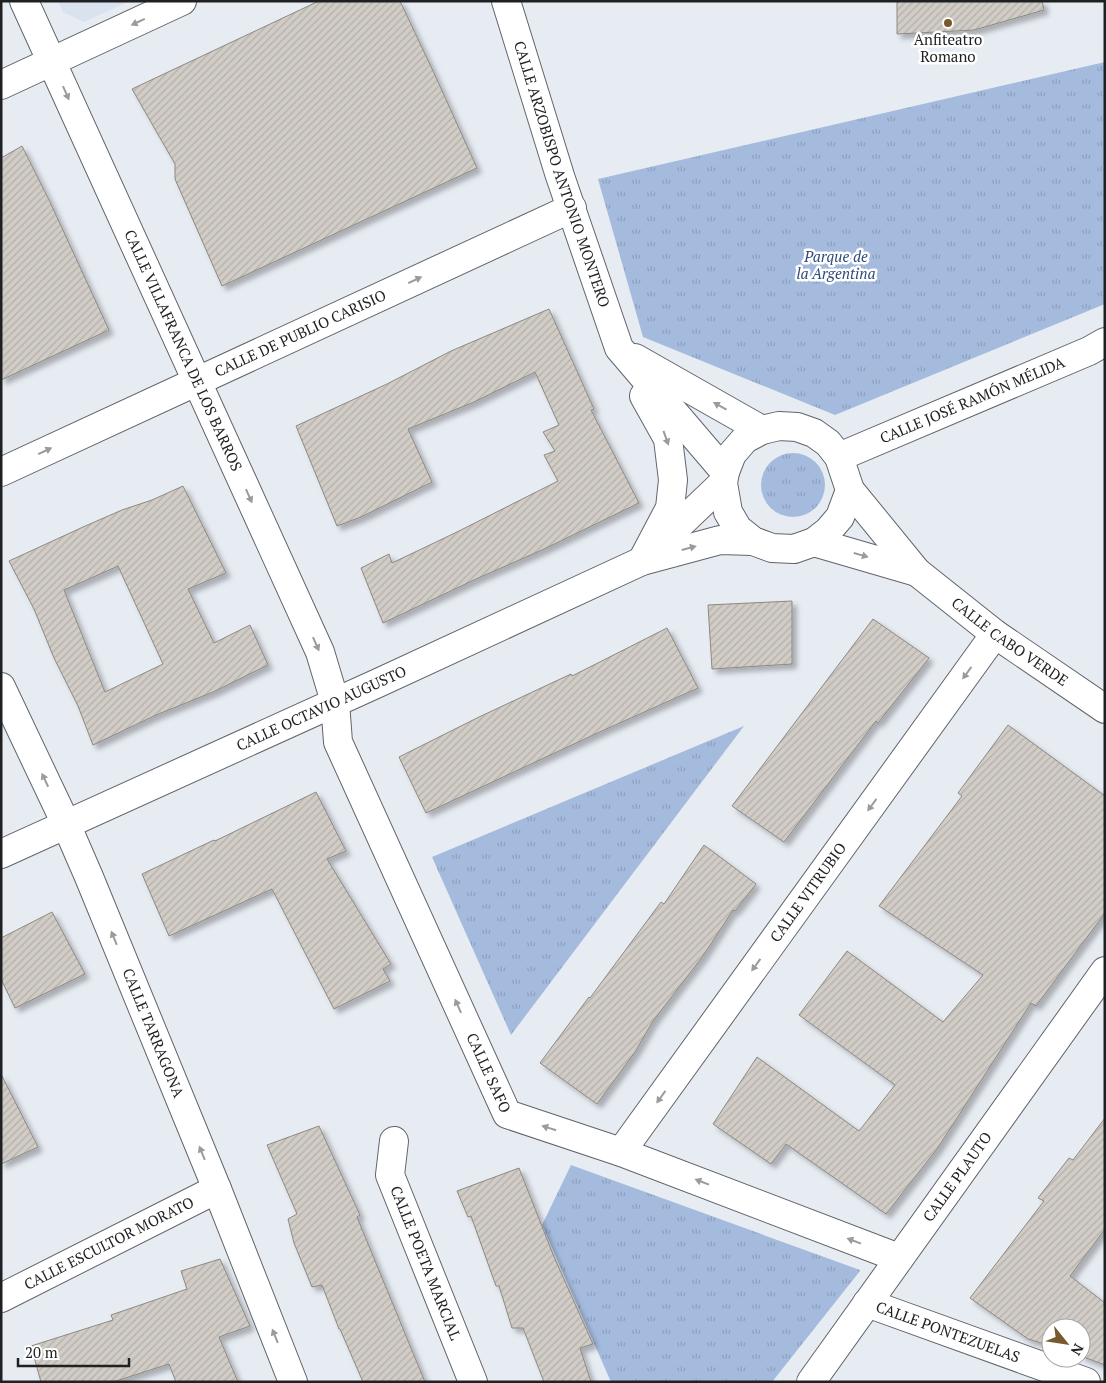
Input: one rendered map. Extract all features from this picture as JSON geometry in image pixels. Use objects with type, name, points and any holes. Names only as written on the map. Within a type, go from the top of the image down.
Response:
[{"type":"street","name":"CALLE VILLAFRANCA DE LOS BARROS","points":[[24,1],[320,652],[335,702]]},
{"type":"street","points":[[1,85],[182,1]]},
{"type":"street","name":"CALLE ARZOBISPO ANTONIO MONTERO","points":[[506,1],[560,176],[619,348],[724,478]]},
{"type":"street","name":"CALLE DE PUBLIO CARISIO","points":[[1,472],[572,208]]},
{"type":"street","name":"CALLE JOSÉ RAMÓN MÉLIDA","points":[[839,457],[1080,355],[1105,342]]},
{"type":"street","points":[[619,348],[762,430]]},
{"type":"street","points":[[619,348],[668,439],[673,480],[670,508],[642,561]]},
{"type":"street","points":[[779,426],[797,427],[814,433],[828,443],[839,457],[850,490],[840,517],[828,531],[814,542],[794,549],[772,548],[753,541],[738,529],[728,512],[724,478],[732,454],[745,439],[762,430],[779,426]]},
{"type":"street","name":"CALLE OCTAVIO AUGUSTO","points":[[642,561],[724,478]]},
{"type":"street","name":"CALLE CABO VERDE","points":[[850,490],[917,572],[995,634],[1105,709]]},
{"type":"street","name":"CALLE OCTAVIO AUGUSTO","points":[[1,854],[642,561],[720,540],[753,541]]},
{"type":"street","name":"CALLE CABO VERDE","points":[[814,542],[917,572]]},
{"type":"street","name":"CALLE VITRUBIO","points":[[621,1152],[995,634]]},
{"type":"street","name":"CALLE TARRAGONA","points":[[1,687],[90,877],[293,1382]]},
{"type":"street","name":"CALLE SAFO","points":[[335,702],[338,742],[508,1114],[621,1152],[899,1258]]},
{"type":"street","name":"CALLE PLAUTO","points":[[811,1382],[1105,971]]},
{"type":"street","name":"CALLE POETA MARCIAL","points":[[394,1141],[390,1176],[473,1382]]},
{"type":"street","name":"CALLE ESCULTOR MORATO","points":[[1,1298],[217,1189]]},
{"type":"street","name":"CALLE PONTEZUELAS","points":[[867,1303],[1086,1382]]},
{"type":"shaded area","points":[[58,1],[130,1],[84,22],[63,12]]},
{"type":"green space","name":"Parque de la Argentina","points":[[1105,62],[1105,304],[835,415],[643,337],[598,179]]},
{"type":"green space","points":[[793,453],[805,455],[816,462],[823,473],[825,485],[823,497],[816,508],[805,515],[793,517],[781,515],[770,508],[763,497],[761,485],[763,473],[770,462],[781,455]]},
{"type":"green space","points":[[744,726],[511,1035],[432,857]]},
{"type":"green space","points":[[571,1165],[860,1271],[772,1382],[611,1382],[542,1225]]},
{"type":"building","points":[[319,1],[400,1],[477,168],[222,286],[175,179],[175,164],[132,89]]},
{"type":"building","name":"Anfiteatro Romano","points":[[897,1],[1042,1],[1044,10],[974,30],[897,34]]},
{"type":"building","points":[[22,146],[109,330],[1,380],[1,158]]},
{"type":"building","points":[[549,309],[594,409],[591,410],[639,503],[383,623],[361,568],[389,554],[392,563],[558,481],[544,455],[555,451],[543,432],[559,425],[535,372],[474,402],[408,429],[432,482],[361,517],[337,526],[296,426],[387,384],[451,351]]},
{"type":"building","points":[[183,486],[226,573],[188,589],[214,643],[250,625],[268,665],[213,692],[156,715],[93,745],[78,706],[54,658],[34,609],[9,561],[122,510],[152,500]],"holes":[[[118,566],[163,664],[105,692],[64,590]]]},
{"type":"building","points":[[792,601],[792,664],[712,669],[708,605]]},
{"type":"building","points":[[873,619],[929,658],[878,723],[876,721],[784,842],[732,806]]},
{"type":"building","points":[[667,628],[698,688],[426,813],[399,757],[479,717],[571,674],[572,676]]},
{"type":"building","points":[[1008,725],[1105,796],[1105,913],[1036,1006],[1031,1003],[937,1149],[886,1214],[786,1144],[771,1164],[713,1124],[757,1057],[859,1131],[895,1085],[799,1015],[847,951],[943,1022],[983,975],[879,906],[962,796],[958,793]]},
{"type":"building","points":[[316,792],[346,851],[327,859],[391,964],[383,969],[390,981],[334,1009],[272,889],[169,936],[142,874]]},
{"type":"building","points":[[704,845],[756,884],[735,911],[733,910],[703,956],[653,1021],[635,1052],[597,1104],[540,1063],[661,902],[664,904]]},
{"type":"building","points":[[52,912],[85,974],[15,1008],[1,979],[1,938]]},
{"type":"building","points":[[1,1074],[38,1147],[1,1164]]},
{"type":"building","points":[[1105,1118],[1105,1229],[1070,1276],[1105,1303],[1105,1365],[1091,1360],[1091,1318],[1041,1318],[1041,1343],[1028,1339],[970,1298],[1044,1201],[1038,1198],[1069,1158],[1073,1160]]},
{"type":"building","points":[[319,1126],[360,1215],[357,1217],[425,1382],[363,1382],[322,1285],[312,1287],[294,1243],[288,1219],[297,1214],[267,1145]]},
{"type":"building","points":[[519,1168],[554,1257],[593,1344],[580,1348],[591,1382],[544,1382],[523,1328],[512,1328],[499,1286],[496,1286],[471,1216],[468,1217],[457,1191]]},
{"type":"building","points":[[220,1259],[250,1326],[219,1337],[238,1382],[176,1382],[169,1364],[113,1382],[41,1382],[31,1346],[113,1320],[111,1315],[187,1289],[181,1271]]},
{"type":"place","name":"Anfiteatro Romano","points":[[948,23]]}]
